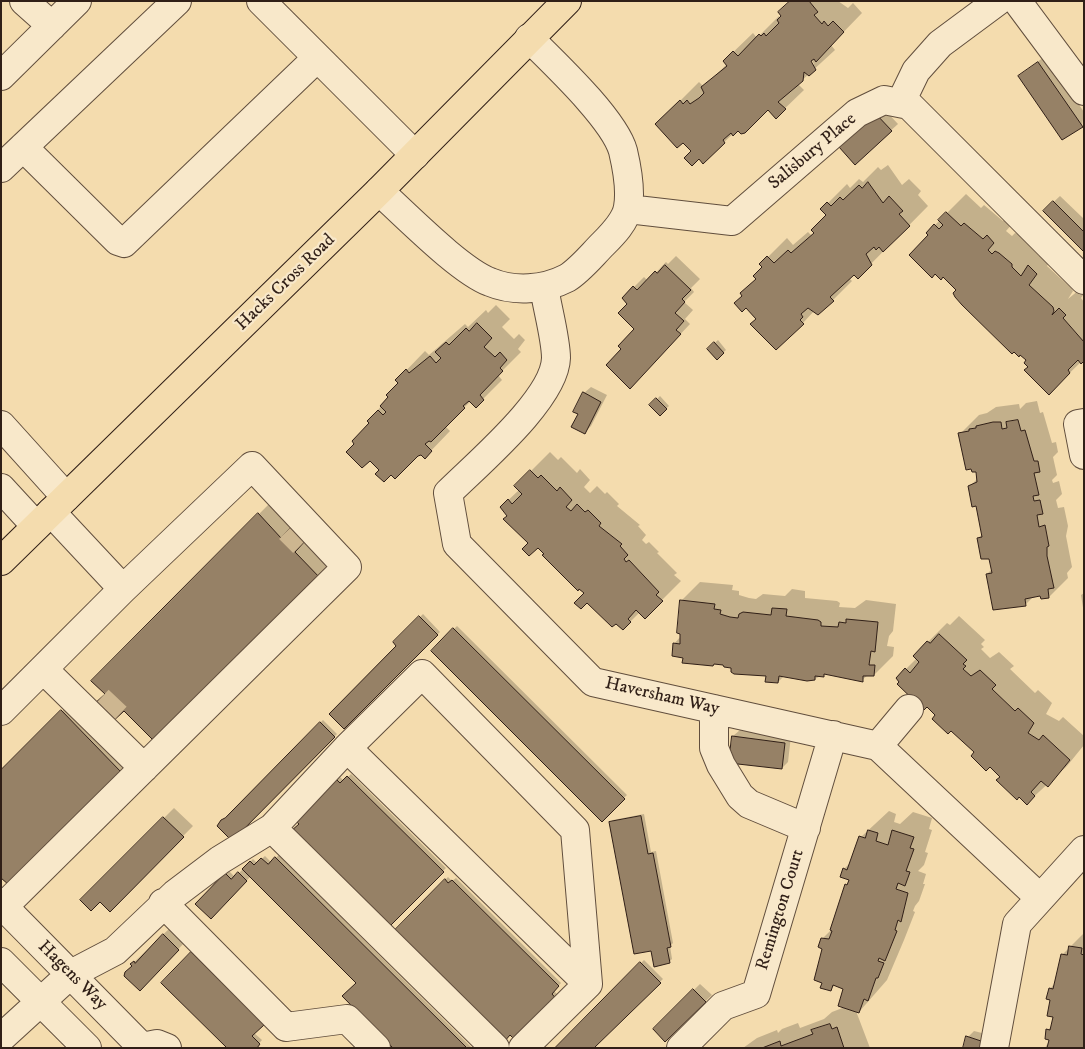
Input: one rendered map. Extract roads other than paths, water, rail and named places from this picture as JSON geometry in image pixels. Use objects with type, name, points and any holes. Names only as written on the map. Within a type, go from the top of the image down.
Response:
[{"type":"main road","name":"Hacks Cross Road","points":[[1,561],[379,192],[567,1]]},
{"type":"street","points":[[24,1],[52,26]]},
{"type":"street","points":[[1,76],[77,1]]},
{"type":"street","points":[[1,168],[177,1]]},
{"type":"street","points":[[261,1],[415,155]]},
{"type":"street","points":[[998,1],[940,44],[916,71],[901,102],[909,105],[1084,280]]},
{"type":"street","points":[[1017,1],[1084,91]]},
{"type":"street","points":[[379,192],[457,260],[488,282],[508,289],[544,287],[568,277],[591,257],[615,232],[628,208],[628,181],[622,149],[601,114],[529,38]]},
{"type":"street","points":[[23,147],[118,241],[124,242],[317,58]]},
{"type":"street","name":"Salisbury Place","points":[[628,208],[732,221],[857,113],[884,100],[901,102]]},
{"type":"street","name":"Haversham Way","points":[[544,287],[556,359],[547,387],[521,420],[448,493],[457,544],[593,682],[878,746],[1040,898]]},
{"type":"street","points":[[1084,422],[1078,424],[1084,455]]},
{"type":"street","points":[[1,425],[51,511],[123,588]]},
{"type":"street","points":[[1,711],[123,588],[252,466],[281,495],[307,540]]},
{"type":"street","points":[[1,488],[51,511]]},
{"type":"street","points":[[2,907],[135,759],[348,567],[283,522],[281,495]]},
{"type":"street","points":[[43,669],[135,759]]},
{"type":"street","points":[[1,1038],[71,974],[115,952],[163,903],[220,860],[272,828],[347,748],[422,674],[575,830],[588,984]]},
{"type":"street","points":[[68,694],[90,692],[108,708],[126,726],[135,759]]},
{"type":"street","points":[[714,709],[714,748],[721,765],[740,796],[757,808],[806,828]]},
{"type":"street","points":[[878,746],[910,709]]},
{"type":"street","name":"Remington Court","points":[[681,1048],[723,1006],[756,994],[833,735]]},
{"type":"street","points":[[347,748],[588,984]]},
{"type":"street","points":[[272,828],[496,1048]]},
{"type":"street","points":[[994,1048],[1017,924],[1084,850]]},
{"type":"street","points":[[163,903],[284,1037],[347,1019],[376,1048]]},
{"type":"street","name":"Hagens Way","points":[[2,907],[148,1047]]},
{"type":"street","points":[[1,962],[86,1048]]},
{"type":"street","points":[[523,1048],[588,984]]},
{"type":"tunnel","points":[[289,529],[303,543]]},
{"type":"tunnel","points":[[99,700],[117,717]]}]
